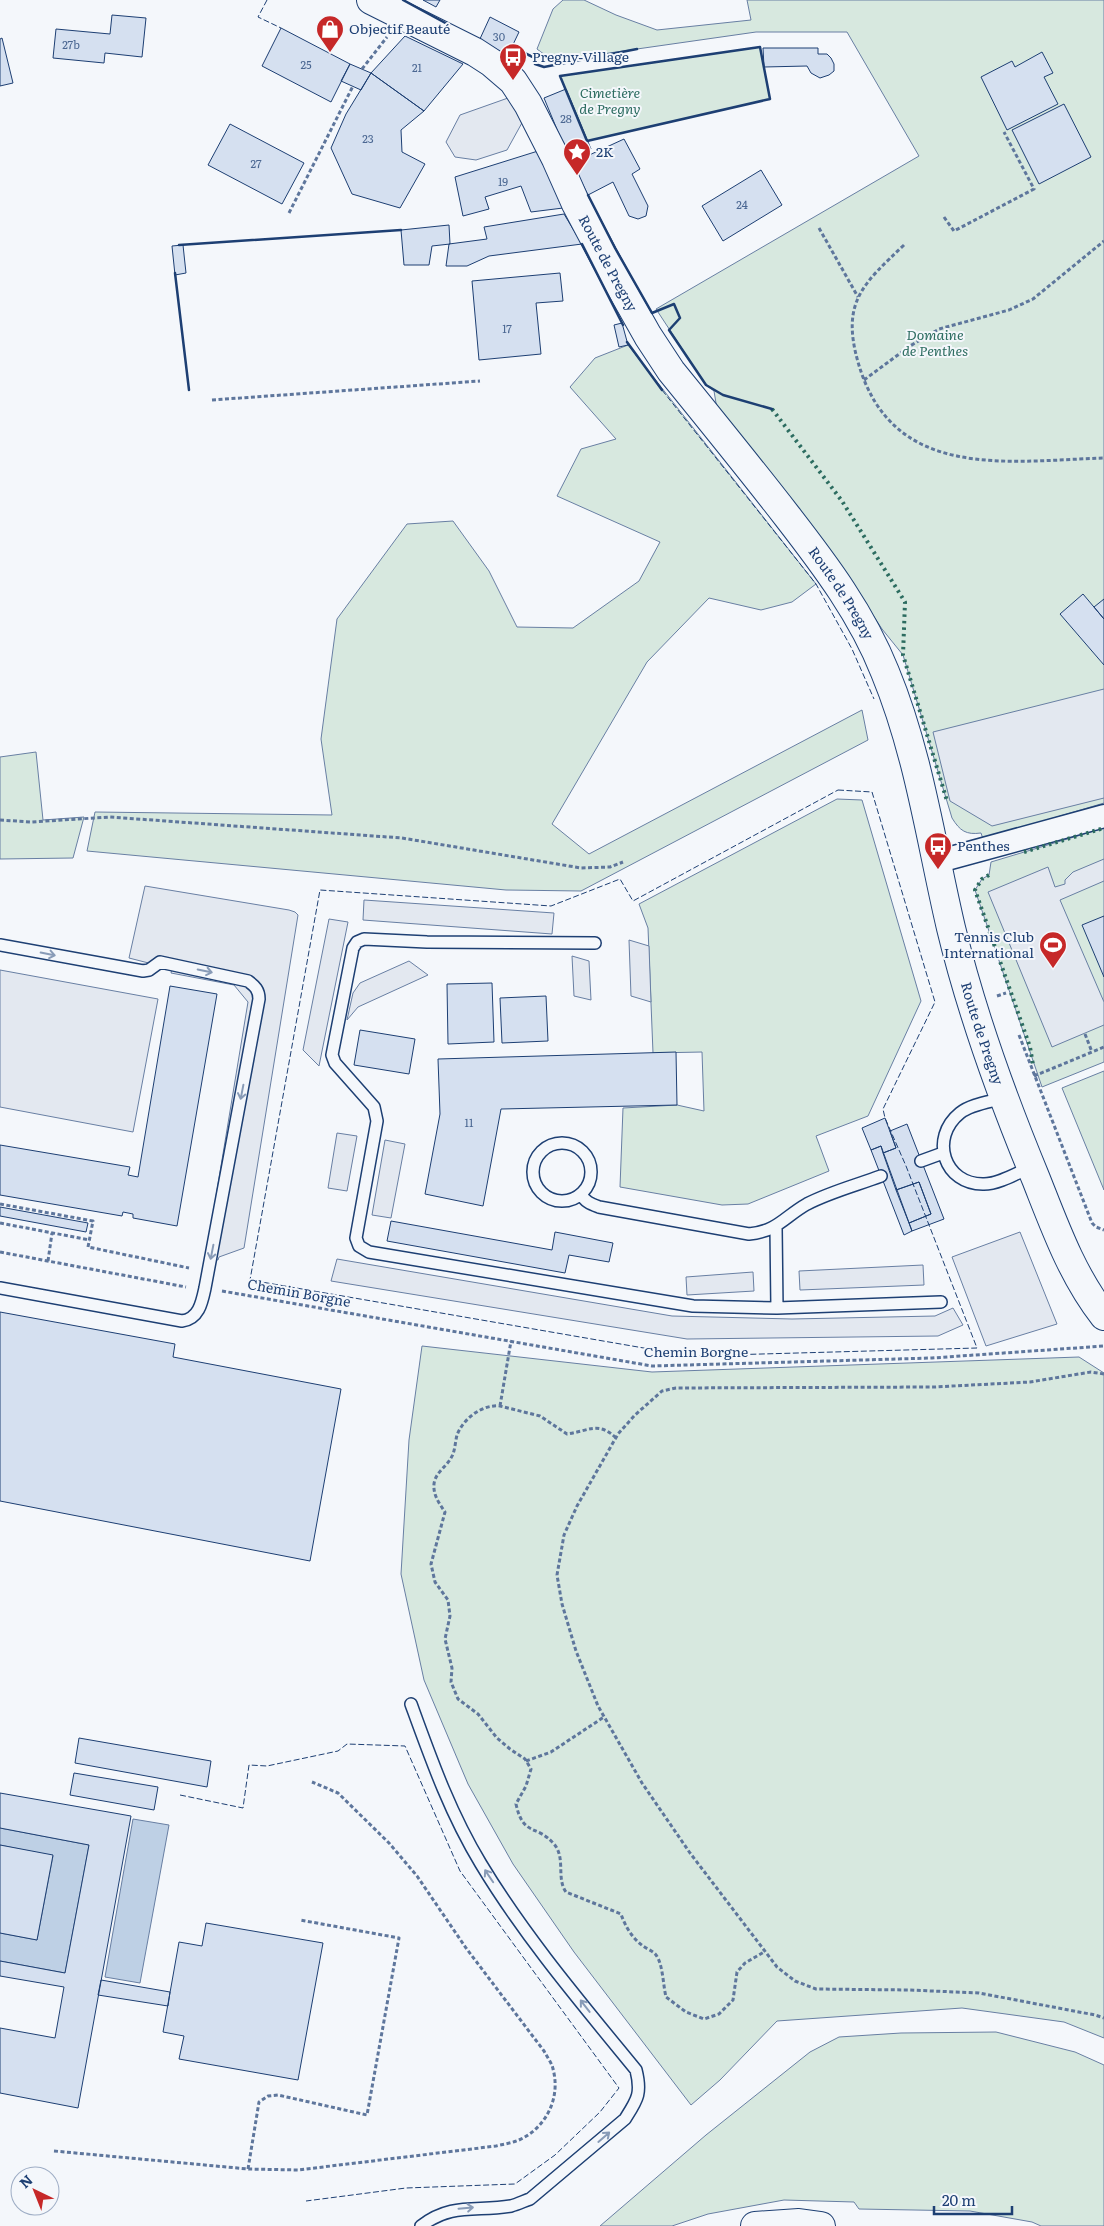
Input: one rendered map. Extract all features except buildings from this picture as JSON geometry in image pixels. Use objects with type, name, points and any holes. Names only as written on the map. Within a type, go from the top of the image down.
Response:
[{"type":"street","name":"Route de Pregny","points":[[371,0],[475,52],[507,75],[518,87],[556,159],[576,204],[652,343],[671,371],[820,557],[858,616],[885,671],[901,715],[913,756],[963,977],[1004,1098],[1073,1269],[1087,1295],[1104,1316]]},
{"type":"street","points":[[936,862],[1104,816]]},
{"type":"street","points":[[755,2226],[799,2223],[820,2226]]},
{"type":"lane","points":[[595,943],[427,942],[364,939],[357,942],[353,948],[332,1055],[335,1063],[374,1106],[377,1120],[356,1238],[359,1246],[369,1252],[693,1306],[777,1308],[941,1302]]},
{"type":"lane","points":[[0,945],[144,971],[149,970],[160,962],[248,981],[259,992],[205,1288],[198,1311],[189,1320],[182,1320],[0,1288]]},
{"type":"lane","points":[[1004,1098],[967,1108],[953,1119],[944,1134],[943,1153],[958,1176],[974,1184],[986,1184],[1031,1168]]},
{"type":"lane","points":[[566,1142],[575,1145],[584,1152],[592,1170],[591,1180],[581,1194],[561,1202],[552,1200],[537,1188],[533,1180],[534,1161],[546,1147],[555,1143],[566,1142]]},
{"type":"lane","points":[[921,1161],[943,1153]]},
{"type":"lane","points":[[581,1194],[589,1204],[599,1207],[749,1234],[763,1232],[776,1227],[808,1204],[881,1176]]},
{"type":"lane","points":[[776,1227],[777,1308]]},
{"type":"lane","points":[[411,1704],[432,1765],[452,1811],[481,1864],[524,1928],[636,2070],[640,2087],[634,2105],[625,2120],[530,2199],[512,2206],[452,2210],[433,2217],[421,2226]]},
{"type":"path","points":[[362,69],[388,35]]},
{"type":"path","points":[[289,213],[353,86]]},
{"type":"path","points":[[944,217],[954,231],[1034,189],[1004,132]]},
{"type":"path","points":[[819,228],[858,298]]},
{"type":"path","points":[[863,380],[910,346],[940,329],[1003,312],[1033,299],[1104,241]]},
{"type":"path","points":[[904,245],[871,276],[858,298],[852,322],[852,335],[863,380],[873,400],[888,420],[914,440],[942,452],[982,461],[1013,462],[1104,458]]},
{"type":"path","points":[[212,400],[480,381]]},
{"type":"path","points":[[0,820],[31,822],[110,817],[170,821],[402,838],[581,868],[610,867],[623,862]]},
{"type":"path","points":[[996,996],[1006,993]]},
{"type":"path","points":[[1085,1034],[1092,1052]]},
{"type":"path","points":[[1020,1035],[1034,1076],[1092,1224],[1104,1230]]},
{"type":"path","points":[[1034,1076],[1104,1047]]},
{"type":"path","points":[[0,1204],[93,1221],[88,1247],[197,1270],[205,1288]]},
{"type":"path","points":[[0,1224],[90,1240]]},
{"type":"path","points":[[48,1261],[52,1233]]},
{"type":"path","name":"Chemin Borgne","points":[[0,1252],[189,1288],[205,1288],[652,1366],[932,1358],[1104,1346]]},
{"type":"path","points":[[500,1406],[511,1341]]},
{"type":"path","points":[[1104,1374],[1090,1372],[1030,1382],[934,1387],[676,1388],[662,1391],[635,1415],[616,1438],[577,1506],[564,1535],[557,1575],[562,1604],[576,1651],[604,1717],[652,1798],[690,1853],[764,1952],[777,1967],[794,1981],[816,1989],[979,1993],[1095,2014],[1104,2018]]},
{"type":"path","points":[[616,1438],[609,1431],[597,1427],[567,1434],[540,1416],[500,1406],[477,1412],[465,1421],[457,1435],[452,1458],[434,1481],[434,1494],[445,1512],[431,1564],[435,1582],[448,1600],[450,1616],[444,1639],[452,1668],[451,1682],[458,1699],[478,1714],[497,1738],[526,1761],[531,1769],[526,1786],[516,1804],[519,1817],[525,1827],[541,1833],[555,1845],[561,1861],[560,1884],[566,1892],[621,1914],[626,1927],[641,1945],[656,1954],[662,1967],[661,1979],[666,1997],[686,2012],[704,2018],[719,2014],[733,2000],[737,1972],[745,1962],[764,1952]]},
{"type":"path","points":[[526,1761],[551,1752],[604,1717]]},
{"type":"path","points":[[54,2151],[248,2169],[298,2170],[496,2146],[518,2141],[534,2132],[546,2118],[554,2101],[556,2086],[553,2068],[544,2051],[466,1948],[417,1876],[389,1843],[356,1809],[338,1794],[312,1782]]},
{"type":"path","points":[[248,2169],[259,2102],[268,2096],[278,2095],[367,2115],[399,1938],[300,1920]]},
{"type":"green space","name":"Domaine de Penthes","points":[[563,0],[584,0],[616,15],[657,30],[751,20],[747,0],[1104,0],[1104,803],[983,839],[981,833],[967,833],[958,826],[952,818],[903,655],[882,629],[838,562],[717,409],[714,391],[706,385],[656,309],[919,156],[847,32],[756,32],[553,61],[537,49],[553,9]]},
{"type":"green space","name":"Cimetière de Pregny","points":[[760,47],[770,99],[587,141],[560,76]]},
{"type":"green space","points":[[628,345],[816,584],[792,602],[761,610],[709,598],[647,662],[552,824],[589,854],[862,710],[868,740],[581,891],[506,890],[87,851],[95,812],[332,815],[321,739],[337,619],[407,524],[453,521],[489,571],[517,627],[573,628],[639,581],[660,542],[557,496],[581,449],[616,439],[570,387],[595,358]]},
{"type":"green space","points":[[36,752],[43,820],[84,817],[73,858],[0,859],[0,757]]},
{"type":"green space","points":[[837,799],[862,800],[921,1001],[868,1116],[816,1136],[829,1171],[748,1204],[722,1205],[620,1187],[623,1108],[677,1105],[704,1111],[702,1052],[653,1053],[648,928],[639,904]]},
{"type":"green space","name":"Tennis Club International","points":[[1104,828],[1104,1062],[1042,1087],[975,890],[982,879],[989,875],[991,862]]},
{"type":"green space","points":[[1104,1071],[1104,1190],[1062,1088]]},
{"type":"green space","points":[[422,1346],[652,1372],[1079,1357],[1104,1373],[1104,2038],[1064,2022],[962,2008],[777,2021],[720,2080],[691,2105],[574,1952],[513,1864],[468,1784],[424,1680],[401,1574],[409,1440]]},
{"type":"green space","points":[[996,2032],[1075,2052],[1104,2065],[1104,2226],[1041,2226],[1032,2222],[970,2211],[859,2209],[854,2202],[784,2200],[708,2214],[672,2226],[600,2226],[706,2135],[810,2052],[839,2037],[901,2033]]},
{"type":"shaded area","points":[[508,98],[523,121],[507,150],[476,160],[455,157],[446,142],[460,115]]},
{"type":"shaded area","points":[[1104,689],[1104,798],[992,826],[950,801],[933,732]]},
{"type":"shaded area","points":[[1104,859],[1104,881],[1060,900],[1104,1002],[1104,1025],[1052,1047],[988,892],[1048,867],[1055,887],[1065,884],[1065,880],[1073,872]]},
{"type":"shaded area","points":[[145,886],[289,910],[298,915],[244,1248],[219,1257],[218,1260],[206,1257],[248,1002],[234,985],[171,973],[172,969],[129,958]]},
{"type":"shaded area","points":[[364,900],[554,913],[552,934],[363,920]]},
{"type":"shaded area","points":[[329,919],[348,922],[319,1066],[303,1050]]},
{"type":"shaded area","points":[[629,940],[649,946],[651,1002],[631,996]]},
{"type":"shaded area","points":[[572,956],[589,961],[591,1000],[574,996]]},
{"type":"shaded area","points":[[409,961],[428,975],[358,1007],[347,1020],[353,993],[360,983]]},
{"type":"shaded area","points":[[0,970],[158,999],[133,1132],[0,1107]]},
{"type":"shaded area","points":[[337,1133],[357,1136],[347,1191],[328,1188]]},
{"type":"shaded area","points":[[385,1140],[405,1144],[391,1218],[372,1215]]},
{"type":"shaded area","points":[[1020,1232],[1057,1324],[986,1346],[952,1257]]},
{"type":"shaded area","points":[[337,1259],[672,1316],[792,1319],[935,1316],[953,1308],[963,1325],[938,1336],[687,1339],[331,1281]]},
{"type":"shaded area","points":[[923,1265],[924,1285],[800,1290],[799,1271]]},
{"type":"shaded area","points":[[753,1272],[754,1291],[687,1295],[686,1277]]},
{"type":"water","points":[[133,1819],[169,1825],[140,1983],[105,1977]]},
{"type":"water","points":[[0,1828],[89,1845],[65,1973],[0,1961],[0,1933],[37,1940],[53,1856],[0,1845]]},
{"type":"hedge","points":[[772,409],[842,501],[905,602],[903,655],[947,801]]},
{"type":"hedge","points":[[1024,852],[1104,828]]},
{"type":"hedge","points":[[989,875],[982,879],[975,890],[1030,1047],[1033,1065]]},
{"type":"fence","points":[[267,0],[258,17],[281,28]]},
{"type":"fence","points":[[662,390],[816,584],[852,649],[874,699]]},
{"type":"fence","points":[[838,790],[872,792],[935,1002],[883,1109],[977,1348],[690,1356],[250,1280],[320,890],[551,906],[620,879],[633,901],[838,790]]},
{"type":"fence","points":[[180,1795],[243,1808],[249,1765],[267,1766],[338,1751],[347,1744],[405,1746],[460,1871],[619,2088],[600,2112],[555,2155],[515,2184],[406,2188],[306,2201]]},
{"type":"wall","points":[[403,0],[449,25]]},
{"type":"wall","points":[[512,47],[537,59],[535,64],[544,67],[637,49]]},
{"type":"wall","points":[[760,47],[770,99],[587,141],[560,76],[760,47]]},
{"type":"wall","points":[[588,195],[615,248],[652,313],[674,304],[680,318],[669,330],[706,385],[723,395],[772,409]]},
{"type":"wall","points":[[179,245],[401,230]]},
{"type":"wall","points":[[582,244],[623,325]]},
{"type":"wall","points":[[175,273],[189,390]]},
{"type":"wall","points":[[627,342],[662,390]]},
{"type":"place","name":"Objectif Beauté","points":[[330,53]]},
{"type":"place","name":"Pregny-Village","points":[[513,81]]},
{"type":"place","name":"2K","points":[[577,176]]},
{"type":"place","name":"Penthes","points":[[938,870]]},
{"type":"place","name":"Tennis Club International","points":[[1053,969]]}]
